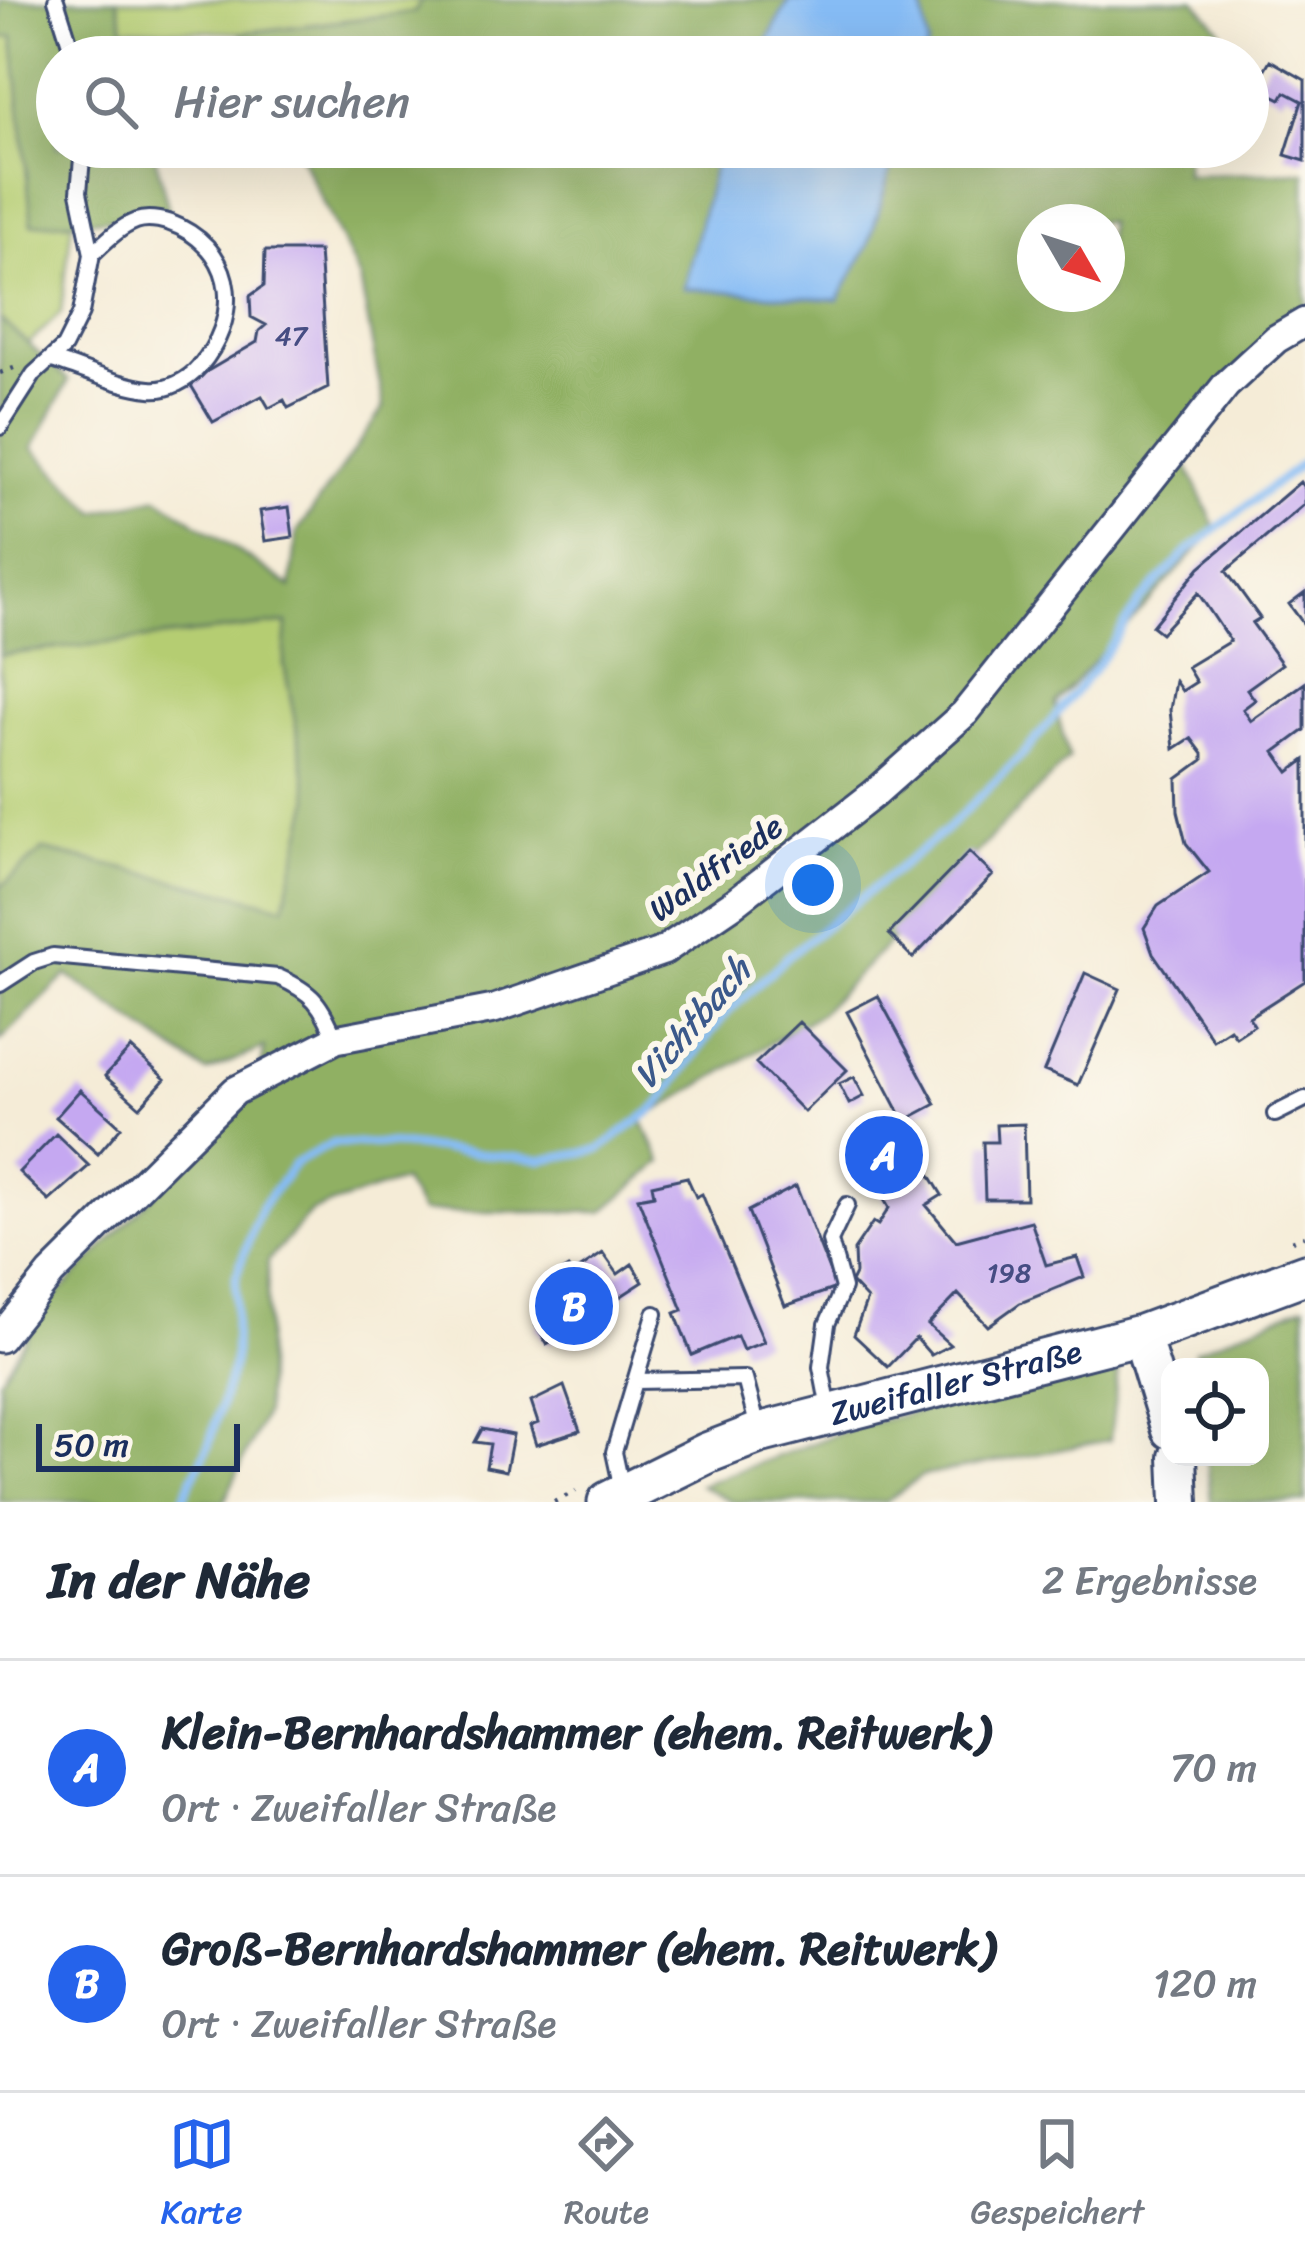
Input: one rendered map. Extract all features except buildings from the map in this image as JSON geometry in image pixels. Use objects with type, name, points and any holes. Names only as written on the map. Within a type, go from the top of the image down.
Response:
[{"type":"main road","name":"Zweifaller Straße","points":[[615,1498],[759,1433],[1141,1335],[1305,1274]]},
{"type":"street","name":"Waldfriede","points":[[0,1338],[51,1274],[235,1091],[336,1040],[494,1009],[663,951],[734,903],[874,794],[965,713],[1226,385],[1276,339],[1305,322]]},
{"type":"street","points":[[1141,1335],[1161,1401]]},
{"type":"street","points":[[1178,1466],[1180,1502]]},
{"type":"lane","points":[[56,0],[67,36]]},
{"type":"lane","points":[[0,427],[34,374],[76,331],[92,254],[79,192],[81,168]]},
{"type":"lane","points":[[52,359],[151,390],[173,386],[194,373],[223,330],[228,306],[224,279],[217,256],[201,237],[170,222],[141,218],[92,254]]},
{"type":"lane","points":[[0,984],[53,956],[278,977],[319,1001],[336,1040]]},
{"type":"lane","points":[[1276,1114],[1305,1099]]},
{"type":"lane","points":[[830,1414],[821,1367],[827,1324],[843,1288],[830,1241],[847,1204]]},
{"type":"lane","points":[[615,1498],[614,1452],[655,1314]]},
{"type":"lane","points":[[636,1381],[745,1379],[759,1433]]},
{"type":"green space","points":[[0,0],[117,0],[126,36],[36,36],[36,168],[158,168],[170,215],[32,224],[13,37],[0,38]]},
{"type":"green space","points":[[117,0],[421,0],[416,12],[241,33],[124,28]]},
{"type":"green space","points":[[421,0],[789,0],[770,36],[241,33],[415,12]]},
{"type":"green space","points":[[921,0],[1195,0],[1221,30],[1215,36],[927,36]]},
{"type":"green space","points":[[13,36],[32,224],[72,222],[61,313],[28,344],[0,319],[0,38]]},
{"type":"green space","points":[[306,168],[714,168],[685,288],[868,246],[891,168],[1185,168],[1185,175],[1305,172],[1305,310],[1277,331],[1185,461],[1216,529],[1055,704],[1069,758],[819,1014],[642,1120],[662,1162],[603,1212],[421,1212],[402,1181],[312,1211],[268,1261],[265,1413],[224,1502],[0,1502],[0,1379],[47,1305],[259,1087],[264,1048],[206,1072],[67,975],[0,1041],[0,888],[43,850],[284,906],[310,799],[284,664],[287,623],[0,655],[0,319],[69,380],[33,448],[96,512],[158,497],[291,587],[297,532],[384,407],[360,279]]},
{"type":"green space","points":[[288,623],[284,664],[310,799],[285,907],[43,850],[0,888],[0,655]]},
{"type":"green space","points":[[1305,1305],[1305,1502],[1211,1502],[1208,1466],[1269,1466],[1269,1358],[1196,1358],[1195,1351]]},
{"type":"green space","points":[[1119,1362],[1110,1440],[922,1476],[885,1502],[733,1502],[700,1485],[858,1426]]},
{"type":"water","points":[[789,0],[921,0],[927,36],[770,36]]},
{"type":"water","points":[[714,168],[891,168],[868,246],[838,300],[684,288]]},
{"type":"waterway","name":"Vichtbach","points":[[181,1502],[208,1447],[234,1361],[236,1276],[261,1207],[295,1163],[333,1143],[541,1160],[599,1150],[658,1106],[723,1017],[788,956],[944,832],[1026,751],[1096,667],[1140,601],[1188,551],[1305,461]]},
{"type":"place","name":"Klein-Bernhardshammer (ehem. Reitwerk)","points":[[884,1155]]},
{"type":"place","name":"Groß-Bernhardshammer (ehem. Reitwerk)","points":[[574,1306]]}]
